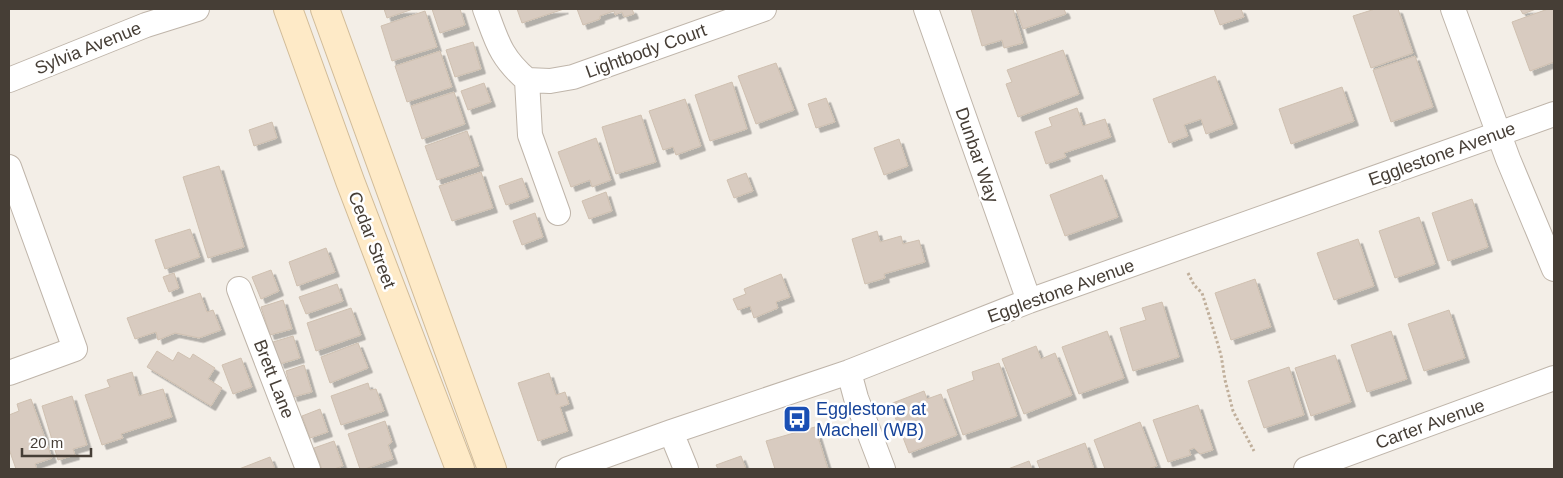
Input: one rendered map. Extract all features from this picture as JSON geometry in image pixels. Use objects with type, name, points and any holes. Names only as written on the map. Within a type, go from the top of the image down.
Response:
[{"type":"main road","name":"Cedar Street","points":[[288,9],[350,181],[460,469]]},
{"type":"main road","name":"Cedar Street","points":[[325,9],[492,469]]},
{"type":"street","name":"Sylvia Avenue","points":[[9,80],[146,25],[197,9]]},
{"type":"street","points":[[485,9],[500,51],[513,69],[527,80],[530,135],[558,213]]},
{"type":"street","name":"Lightbody Court","points":[[527,80],[550,81],[573,77],[764,9]]},
{"type":"street","name":"Dunbar Way","points":[[926,9],[1029,301]]},
{"type":"street","points":[[1453,9],[1508,159],[1554,269]]},
{"type":"street","name":"Egglestone Avenue","points":[[568,469],[848,372],[1029,301],[1554,114]]},
{"type":"street","points":[[9,167],[75,349],[9,373]]},
{"type":"street","name":"Brett Lane","points":[[239,289],[308,469]]},
{"type":"street","points":[[848,372],[883,469]]},
{"type":"street","name":"Carter Avenue","points":[[1306,469],[1554,378]]},
{"type":"street","points":[[671,432],[686,469]]},
{"type":"path","points":[[1188,273],[1194,285],[1202,293],[1221,355],[1233,411],[1254,451]]},
{"type":"building","points":[[384,9],[413,9],[387,18]]},
{"type":"building","points":[[432,9],[460,9],[465,25],[440,33]]},
{"type":"building","points":[[517,9],[564,9],[522,23]]},
{"type":"building","points":[[577,9],[632,9],[634,14],[624,17],[622,12],[615,15],[614,11],[600,16],[600,19],[583,25]]},
{"type":"building","points":[[971,9],[1013,9],[1023,43],[1004,48],[1002,40],[982,46]]},
{"type":"building","points":[[1016,9],[1064,9],[1066,14],[1023,29]]},
{"type":"building","points":[[1214,9],[1241,9],[1244,17],[1220,25]]},
{"type":"building","points":[[1375,9],[1398,9],[1413,53],[1371,68],[1353,16]]},
{"type":"building","points":[[1520,9],[1536,9],[1523,14]]},
{"type":"building","points":[[1548,9],[1554,9],[1554,62],[1530,71],[1512,22]]},
{"type":"building","points":[[425,11],[437,47],[392,61],[381,26]]},
{"type":"building","points":[[473,42],[481,69],[455,77],[446,50]]},
{"type":"building","points":[[1063,50],[1079,94],[1018,117],[1006,84],[1012,82],[1007,70]]},
{"type":"building","points":[[440,51],[452,87],[407,102],[395,66]]},
{"type":"building","points":[[1415,56],[1433,107],[1391,122],[1373,70]]},
{"type":"building","points":[[776,63],[794,110],[756,124],[738,76]]},
{"type":"building","points":[[1215,76],[1233,124],[1206,134],[1201,119],[1184,125],[1188,136],[1169,143],[1153,99]]},
{"type":"building","points":[[732,82],[747,129],[710,141],[695,95]]},
{"type":"building","points":[[484,83],[491,102],[468,110],[461,91]]},
{"type":"building","points":[[1342,87],[1354,121],[1291,144],[1279,109]]},
{"type":"building","points":[[454,92],[465,124],[422,139],[411,106]]},
{"type":"building","points":[[826,98],[835,122],[816,128],[808,104]]},
{"type":"building","points":[[685,99],[701,146],[676,155],[673,147],[663,150],[649,111]]},
{"type":"building","points":[[1077,108],[1083,126],[1105,119],[1111,137],[1064,153],[1066,157],[1046,164],[1035,132],[1052,126],[1049,118]]},
{"type":"building","points":[[641,115],[656,162],[616,174],[602,127]]},
{"type":"building","points":[[272,122],[277,138],[254,146],[249,130]]},
{"type":"building","points":[[467,131],[479,166],[437,180],[425,146]]},
{"type":"building","points":[[596,138],[611,180],[592,187],[590,180],[571,187],[558,152]]},
{"type":"building","points":[[899,139],[908,166],[884,175],[874,148]]},
{"type":"building","points":[[219,166],[244,247],[208,258],[183,177]]},
{"type":"building","points":[[481,172],[493,208],[452,221],[439,186]]},
{"type":"building","points":[[746,173],[753,191],[734,198],[727,180]]},
{"type":"building","points":[[1102,175],[1118,217],[1065,236],[1050,195]]},
{"type":"building","points":[[522,178],[529,197],[506,205],[499,186]]},
{"type":"building","points":[[606,192],[612,211],[589,219],[582,201]]},
{"type":"building","points":[[1472,199],[1488,247],[1448,261],[1432,213]]},
{"type":"building","points":[[535,213],[543,237],[522,245],[513,221]]},
{"type":"building","points":[[1419,217],[1435,264],[1395,278],[1379,231]]},
{"type":"building","points":[[190,229],[200,257],[165,269],[155,240]]},
{"type":"building","points":[[877,231],[880,242],[901,236],[903,244],[919,240],[925,262],[884,274],[885,278],[865,284],[852,239]]},
{"type":"building","points":[[1358,239],[1374,286],[1334,300],[1317,253]]},
{"type":"building","points":[[326,248],[335,272],[297,286],[289,262]]},
{"type":"building","points":[[271,270],[279,291],[261,299],[252,277]]},
{"type":"building","points":[[174,273],[179,288],[169,292],[163,277]]},
{"type":"building","points":[[781,274],[790,297],[776,302],[778,308],[754,318],[750,306],[738,310],[733,299],[746,294],[744,289]]},
{"type":"building","points":[[1255,279],[1271,327],[1231,340],[1215,293]]},
{"type":"building","points":[[337,284],[343,301],[306,314],[299,297]]},
{"type":"building","points":[[200,293],[207,312],[213,310],[221,330],[199,338],[175,333],[158,340],[156,332],[135,339],[127,318]]},
{"type":"building","points":[[283,300],[292,329],[270,335],[261,307]]},
{"type":"building","points":[[1162,302],[1179,357],[1133,371],[1120,328],[1146,320],[1142,308]]},
{"type":"building","points":[[351,308],[361,335],[316,351],[307,323]]},
{"type":"building","points":[[1449,310],[1465,358],[1424,371],[1408,324]]},
{"type":"building","points":[[1107,331],[1124,378],[1079,394],[1062,347]]},
{"type":"building","points":[[1391,331],[1407,379],[1367,392],[1351,345]]},
{"type":"building","points":[[293,336],[300,358],[280,364],[273,342]]},
{"type":"building","points":[[358,343],[368,368],[330,383],[321,357]]},
{"type":"building","points":[[1036,346],[1041,359],[1055,353],[1072,395],[1024,414],[1002,359]]},
{"type":"building","points":[[157,351],[173,361],[178,352],[190,359],[193,354],[215,368],[208,379],[222,388],[211,406],[147,367]]},
{"type":"building","points":[[1335,355],[1351,402],[1311,416],[1295,368]]},
{"type":"building","points":[[241,358],[252,387],[233,394],[222,365]]},
{"type":"building","points":[[999,363],[1017,416],[963,435],[947,390],[974,380],[972,372]]},
{"type":"building","points":[[304,365],[312,392],[293,397],[286,371]]},
{"type":"building","points":[[1289,367],[1304,415],[1264,428],[1248,381]]},
{"type":"building","points":[[132,372],[139,396],[163,389],[172,417],[121,434],[123,438],[102,445],[85,395],[110,387],[107,380]]},
{"type":"building","points":[[549,373],[556,395],[565,392],[569,404],[560,407],[568,431],[538,441],[518,383]]},
{"type":"building","points":[[368,383],[370,390],[376,389],[384,411],[341,425],[331,396]]},
{"type":"building","points":[[924,391],[927,399],[941,394],[957,435],[909,453],[890,404]]},
{"type":"building","points":[[72,396],[87,445],[73,449],[75,455],[58,460],[42,406]]},
{"type":"building","points":[[31,399],[52,458],[35,464],[37,469],[16,469],[9,449],[9,415],[19,411],[17,404]]},
{"type":"building","points":[[1198,405],[1213,450],[1200,454],[1194,448],[1189,450],[1191,455],[1168,462],[1153,420]]},
{"type":"building","points":[[320,409],[328,432],[310,438],[302,416]]},
{"type":"building","points":[[385,421],[392,442],[388,445],[393,459],[360,469],[348,434]]},
{"type":"building","points":[[1140,422],[1157,466],[1148,469],[1105,469],[1094,440]]},
{"type":"building","points":[[815,427],[828,469],[775,469],[766,441]]},
{"type":"building","points":[[334,441],[343,466],[334,469],[322,469],[314,448]]},
{"type":"building","points":[[1085,443],[1094,469],[1040,469],[1037,461]]},
{"type":"building","points":[[741,456],[746,469],[718,469],[716,465]]},
{"type":"building","points":[[270,457],[275,469],[239,469]]},
{"type":"building","points":[[1029,461],[1032,469],[1008,469]]},
{"type":"place","name":"Egglestone at Machell (WB)","points":[[797,419]]}]
